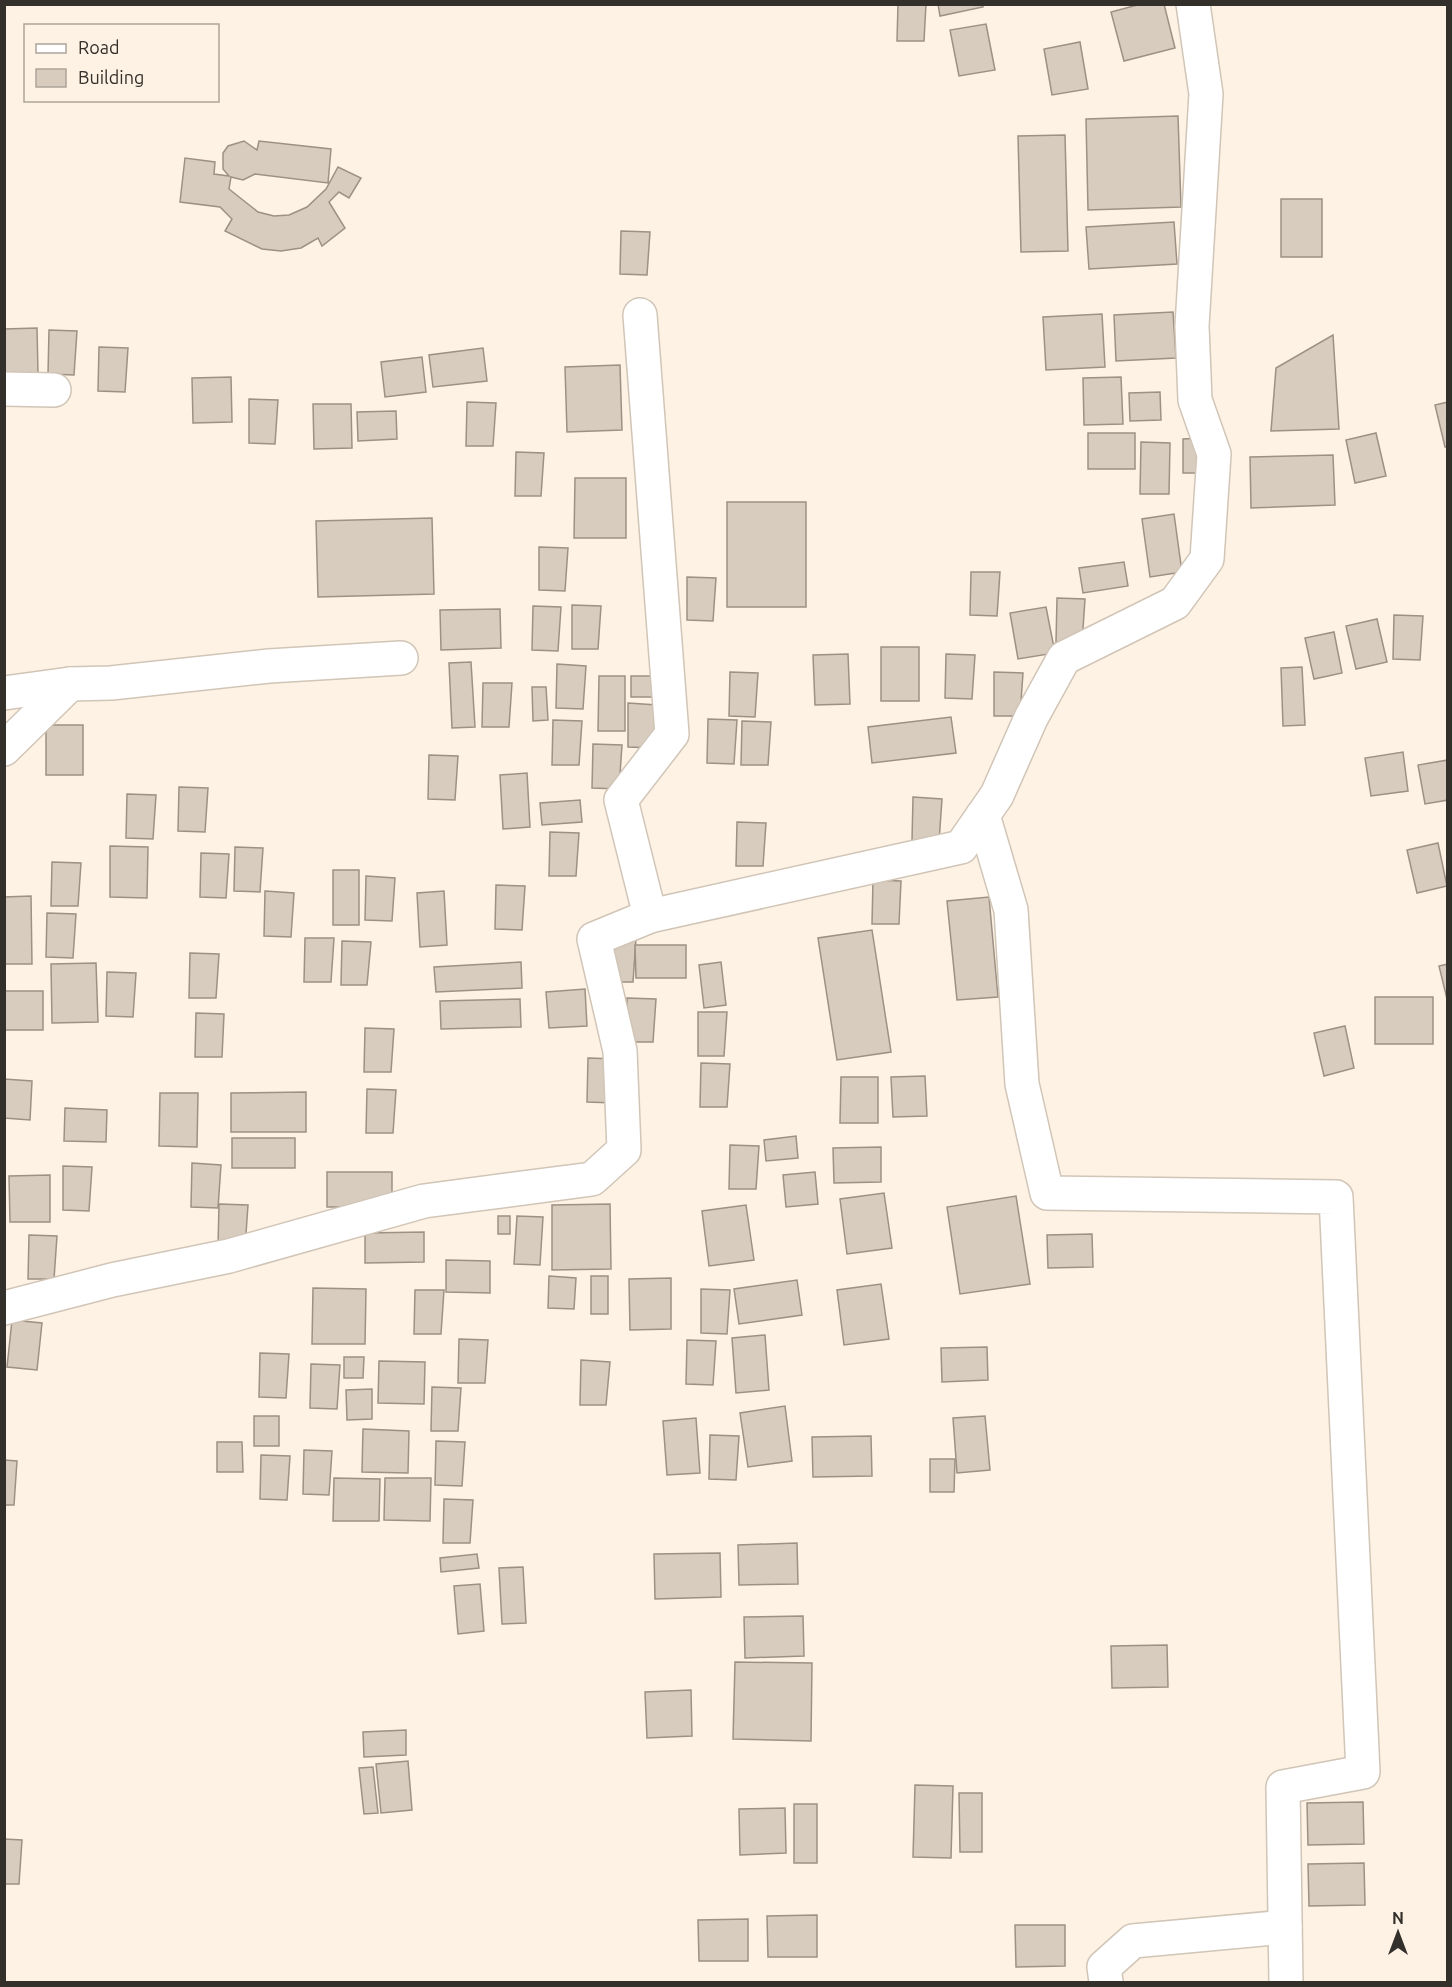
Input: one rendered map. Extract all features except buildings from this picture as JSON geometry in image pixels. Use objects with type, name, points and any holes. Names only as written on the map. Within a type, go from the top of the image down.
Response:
[{"type":"street","points":[[4,1308],[112,1280],[229,1256],[424,1201],[592,1179],[624,1150],[620,1051],[594,939],[650,916],[961,847],[997,795],[1031,718],[1064,658],[1175,603],[1207,559],[1214,454],[1195,400],[1192,326],[1206,94],[1193,4]]},
{"type":"street","points":[[640,315],[672,734],[621,800],[650,916]]},
{"type":"street","points":[[4,389],[54,390]]},
{"type":"street","points":[[4,693],[70,684],[111,683],[269,666],[401,658]]},
{"type":"street","points":[[4,749],[70,684]]},
{"type":"street","points":[[983,815],[1011,910],[1022,1084],[1047,1193],[1336,1197],[1363,1772],[1283,1787],[1286,1983]]},
{"type":"street","points":[[1106,1983],[1104,1967],[1133,1941],[1285,1927]]}]
